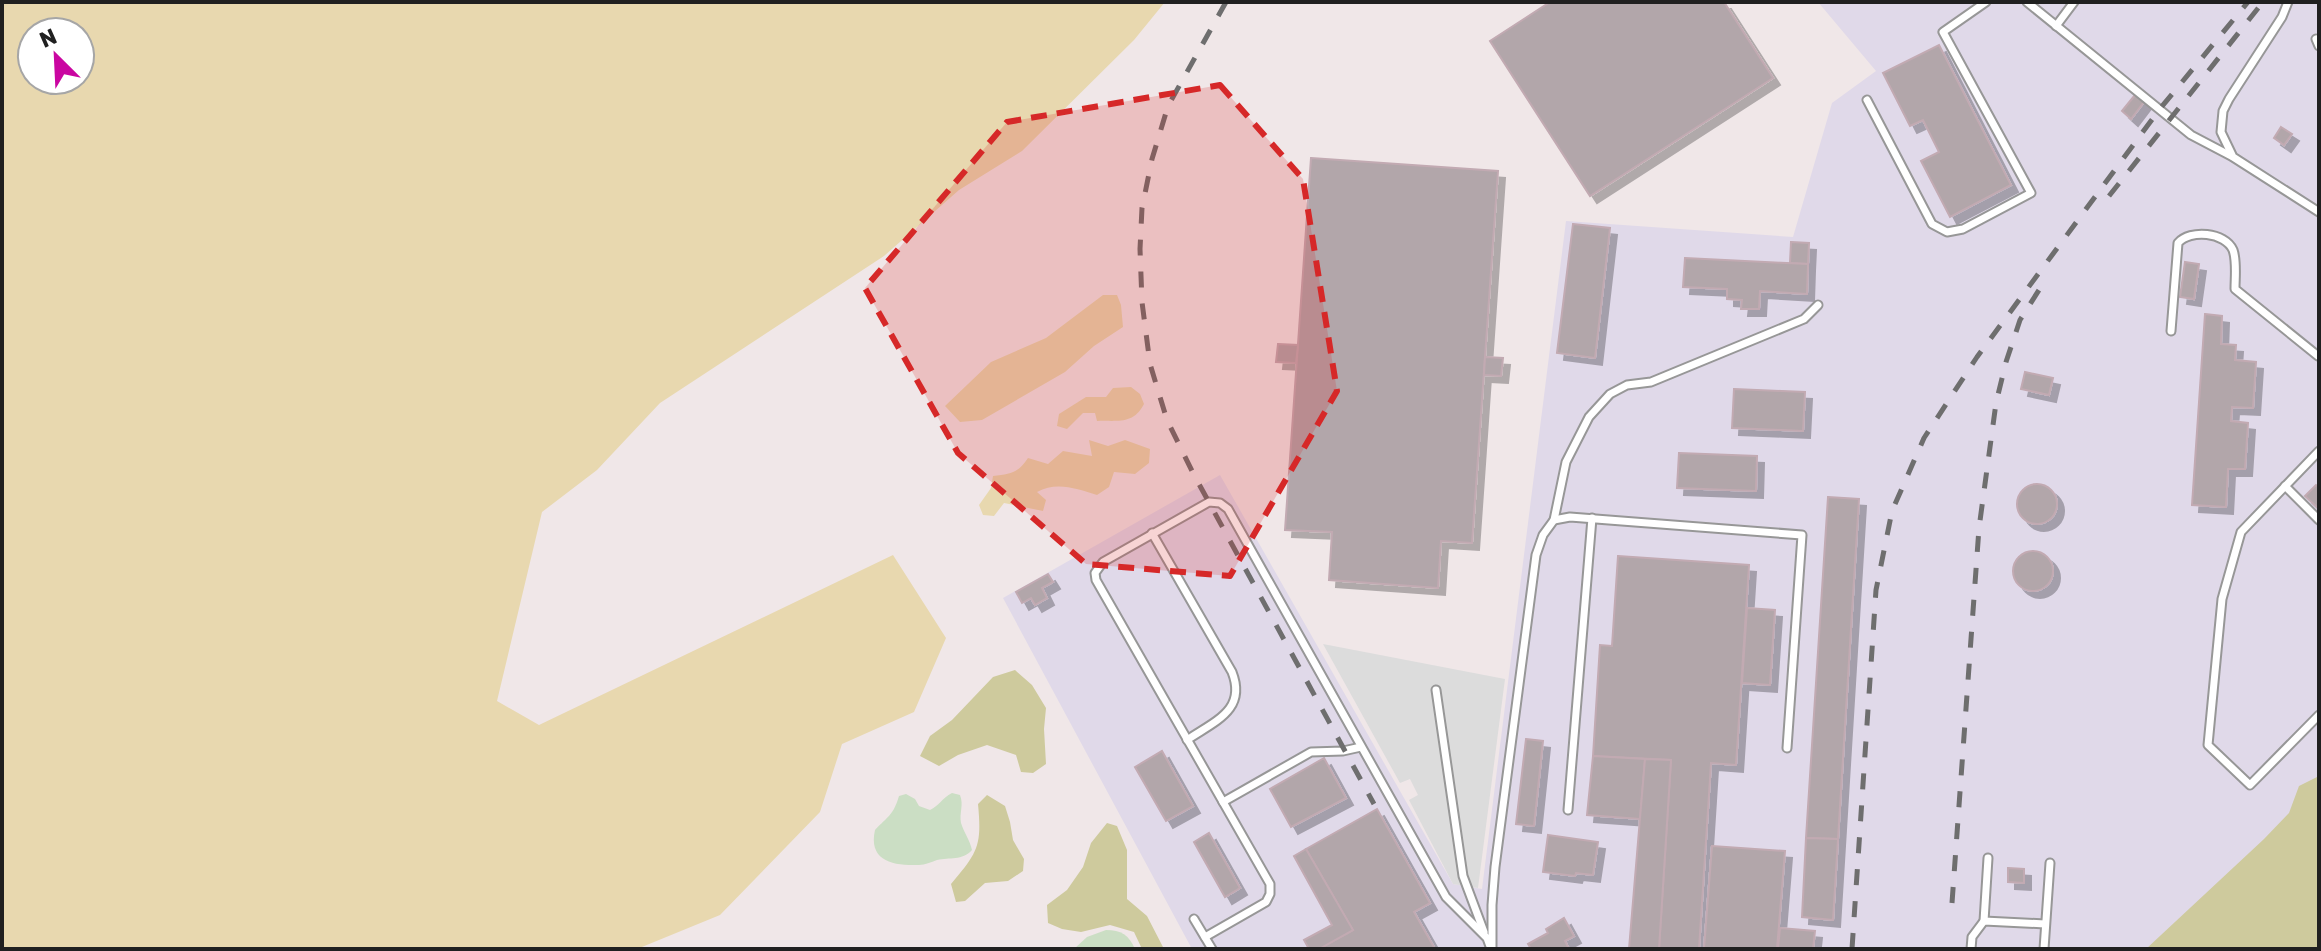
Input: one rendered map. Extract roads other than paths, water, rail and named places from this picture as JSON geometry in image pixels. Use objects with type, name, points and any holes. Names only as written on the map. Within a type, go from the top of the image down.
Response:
[{"type":"lane","points":[[1867,100],[1932,224],[1947,232],[1963,229],[2031,193],[1943,32],[1986,2]]},
{"type":"lane","points":[[2027,2],[2191,135],[2233,157],[2319,212]]},
{"type":"lane","points":[[2056,26],[2074,2]]},
{"type":"lane","points":[[2233,157],[2221,132],[2223,111],[2282,17],[2288,2]]},
{"type":"lane","points":[[2171,331],[2178,243],[2192,234],[2215,237],[2232,248],[2235,289],[2319,356]]},
{"type":"lane","points":[[1492,949],[1495,867],[1536,555],[1543,535],[1554,520],[1566,462],[1589,417],[1610,394],[1627,385],[1651,382],[1804,319],[1818,305]]},
{"type":"lane","points":[[2319,451],[2241,532],[2222,599],[2208,745],[2250,785],[2319,715]]},
{"type":"lane","points":[[2285,486],[2319,520]]},
{"type":"lane","points":[[1205,937],[1266,902],[1270,884],[1096,580],[1097,567],[1103,562],[1204,503],[1220,503],[1228,509],[1446,897],[1487,938]]},
{"type":"lane","points":[[1554,520],[1592,518],[1802,535],[1787,748]]},
{"type":"lane","points":[[1568,810],[1592,518]]},
{"type":"lane","points":[[1152,533],[1238,687],[1234,704],[1226,713],[1187,740]]},
{"type":"lane","points":[[1436,690],[1463,876],[1492,949]]},
{"type":"lane","points":[[1223,802],[1311,752],[1361,747]]},
{"type":"lane","points":[[1971,949],[1972,937],[1984,921],[1988,858]]},
{"type":"lane","points":[[2044,949],[2050,863]]},
{"type":"lane","points":[[1194,919],[1212,949]]},
{"type":"lane","points":[[1984,921],[2045,924]]},
{"type":"railway","points":[[1226,2],[1168,106],[1152,159],[1142,208],[1140,249],[1142,302],[1150,364],[1167,420],[1194,475],[1374,804]]},
{"type":"railway","points":[[1852,949],[1876,590],[1892,511],[1924,438],[1977,357],[2159,110],[2248,2]]},
{"type":"railway","points":[[2109,196],[2263,2]]},
{"type":"railway","points":[[1952,903],[1979,528],[1996,403],[2020,320],[2044,282]]}]
